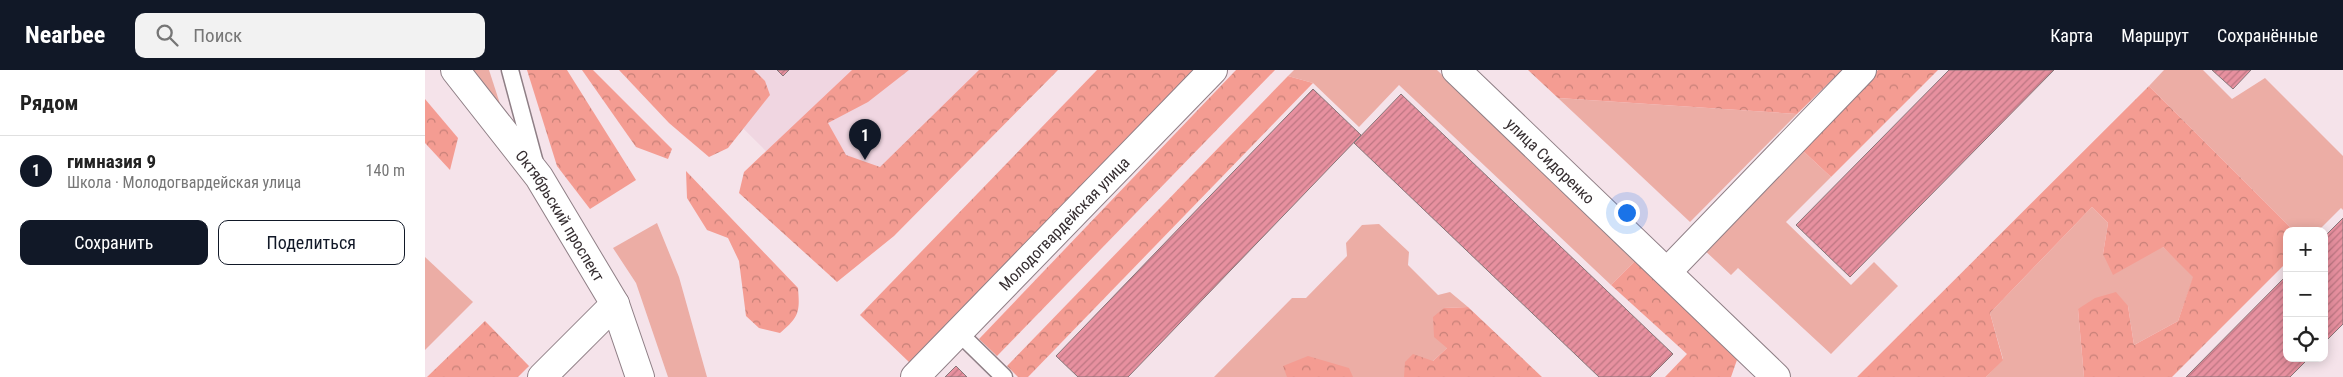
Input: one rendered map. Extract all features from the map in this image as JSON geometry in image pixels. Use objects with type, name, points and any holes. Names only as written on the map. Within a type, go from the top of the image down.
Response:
[{"type":"street","name":"Октябрьский проспект","points":[[455,70],[539,177],[615,304],[640,377]]},
{"type":"street","name":"Молодогвардейская улица","points":[[915,377],[1213,70]]},
{"type":"street","name":"улица Сидоренко","points":[[1457,70],[1776,377]]},
{"type":"street","points":[[1667,272],[1862,70]]},
{"type":"street","points":[[542,377],[615,304]]},
{"type":"lane","points":[[510,70],[539,177]]},
{"type":"lane","points":[[958,332],[1004,377]]},
{"type":"shaded area","points":[[472,70],[489,70],[502,110]]},
{"type":"shaded area","points":[[684,70],[1045,70],[866,250]]},
{"type":"shaded area","points":[[1294,70],[1437,70],[1637,259],[1611,285],[1399,85],[1359,127],[1313,83],[1288,76]]},
{"type":"shaded area","points":[[2164,70],[2203,70],[2232,99],[2265,78],[2343,156],[2343,210],[2341,208],[2322,227],[2290,227],[2149,86]]},
{"type":"shaded area","points":[[1558,98],[1797,114],[1690,222]]},
{"type":"shaded area","points":[[1801,149],[1831,177],[1786,222],[1851,285],[1874,262],[1898,286],[1831,354],[1738,268],[1731,275],[1701,247]]},
{"type":"shaded area","points":[[2092,207],[2108,223],[2103,254],[2163,247],[2194,276],[2178,321],[2134,345],[2128,306],[2078,309],[2084,377],[1986,377],[2003,359],[1990,313]]},
{"type":"shaded area","points":[[657,223],[679,277],[707,377],[668,377],[636,283],[613,248]]},
{"type":"shaded area","points":[[1379,224],[1409,252],[1408,265],[1438,295],[1450,292],[1468,307],[1444,308],[1447,348],[1433,361],[1404,377],[1214,377],[1292,298],[1306,298],[1347,256],[1346,243],[1362,225]]},
{"type":"shaded area","points":[[425,257],[473,302],[425,350]]},
{"type":"green space","points":[[527,70],[567,70],[636,180],[590,209],[557,166]]},
{"type":"green space","points":[[582,70],[593,70],[672,149],[668,159],[636,147]]},
{"type":"green space","points":[[619,70],[754,70],[765,81],[770,95],[728,148],[709,157],[669,123]]},
{"type":"green space","points":[[852,70],[909,70],[868,102],[828,123],[846,155],[880,167],[979,70],[1058,70],[894,236],[837,282],[739,193],[744,172]]},
{"type":"green space","points":[[1097,70],[1195,70],[910,363],[860,315]]},
{"type":"green space","points":[[1236,70],[1275,70],[997,356],[979,339]]},
{"type":"green space","points":[[1528,70],[1842,70],[1797,114],[1558,98]]},
{"type":"green space","points":[[1878,70],[1938,70],[1831,177],[1801,149]]},
{"type":"green space","points":[[1288,76],[1313,83],[1028,377],[1018,377],[1007,366]]},
{"type":"green space","points":[[2149,86],[2290,227],[2283,227],[2283,266],[2172,377],[2084,377],[2078,309],[2095,298],[2116,292],[2128,306],[2134,345],[2178,321],[2193,277],[2163,247],[2113,275],[2103,254],[2108,223],[2092,207],[1990,313],[2003,360],[1986,377],[1857,377]]},
{"type":"green space","points":[[425,99],[458,138],[450,170],[425,143]]},
{"type":"green space","points":[[686,171],[798,288],[799,303],[797,314],[791,323],[780,333],[759,328],[746,316],[739,261],[728,238],[707,230],[687,198]]},
{"type":"green space","points":[[1637,259],[1738,357],[1731,377],[1665,377],[1687,354],[1611,285]]},
{"type":"green space","points":[[1468,307],[1542,377],[1404,377],[1405,362],[1413,354],[1433,361],[1447,348],[1434,337],[1433,317],[1444,308]]},
{"type":"green space","points":[[485,321],[529,366],[518,377],[427,377]]},
{"type":"green space","points":[[1308,356],[1349,368],[1353,377],[1287,377],[1283,366]]},
{"type":"building","points":[[777,70],[789,70],[783,76]]},
{"type":"building","points":[[777,70],[789,70],[783,76]]},
{"type":"building","points":[[1949,70],[2054,70],[1850,277],[1796,225]]},
{"type":"building","points":[[2212,70],[2251,70],[2233,89]]},
{"type":"building","points":[[1313,89],[1361,135],[1128,377],[1078,377],[1056,356]]},
{"type":"building","points":[[1401,94],[1673,354],[1650,377],[1599,377],[1354,143]]},
{"type":"building","points":[[2343,218],[2343,324],[2328,339],[2328,272],[2328,233]]},
{"type":"building","points":[[2283,279],[2283,362],[2305,362],[2290,377],[2186,377]]},
{"type":"building","points":[[956,366],[967,377],[945,377]]},
{"type":"place","name":"гимназия 9","points":[[865,160]]}]
